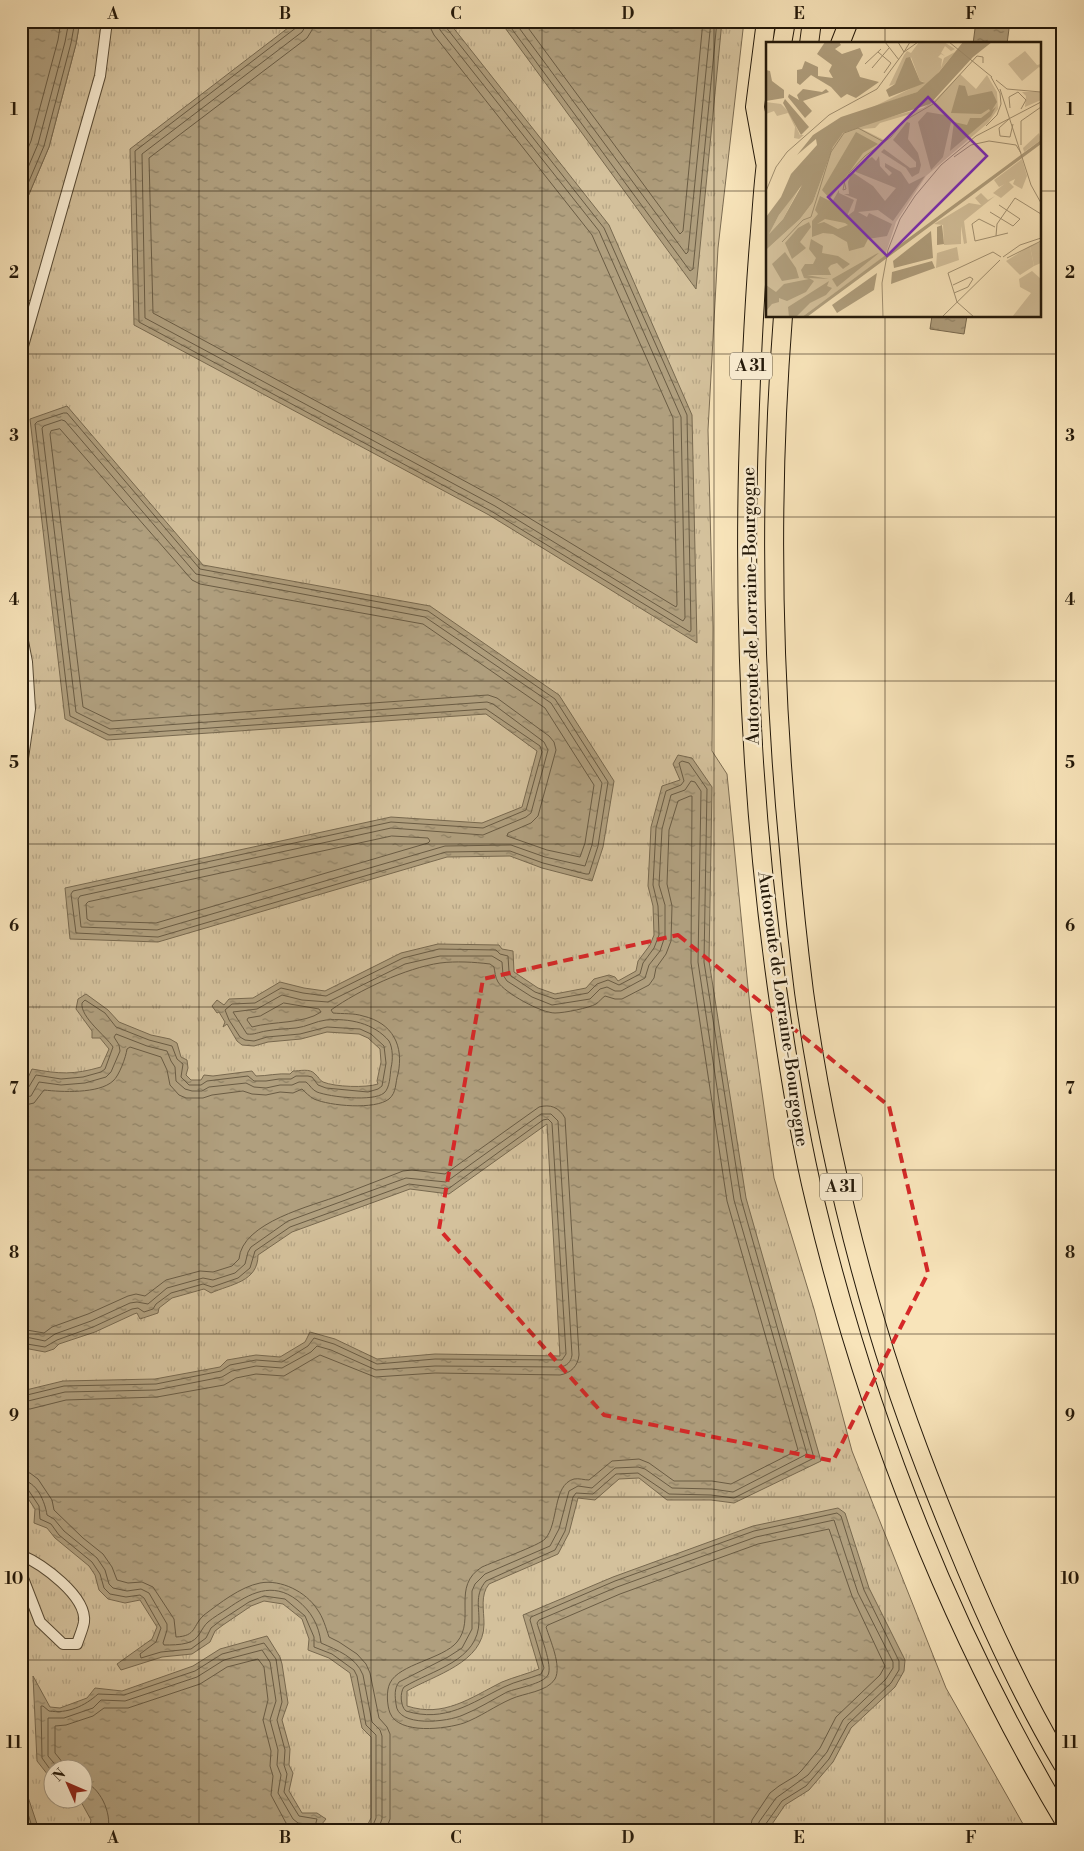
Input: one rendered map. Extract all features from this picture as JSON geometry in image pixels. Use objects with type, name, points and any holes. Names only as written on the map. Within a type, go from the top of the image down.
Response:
[{"type":"highway","name":"Autoroute de Lorraine-Bourgogne","points":[[766,21],[755,107],[766,152]]},
{"type":"highway","points":[[782,42],[786,21]]},
{"type":"highway","points":[[809,42],[812,21]]},
{"type":"highway","points":[[841,42],[849,21]]},
{"type":"highway","name":"Autoroute de Lorraine-Bourgogne","points":[[766,167],[757,269],[749,430],[748,652],[753,764],[766,911],[786,1052],[814,1198],[865,1384],[915,1520],[952,1605],[1003,1712],[1063,1819]]},
{"type":"highway","name":"Autoroute de Lorraine-Bourgogne","points":[[783,318],[776,427],[774,578],[777,683],[783,784],[804,993],[823,1101],[842,1194],[860,1264],[879,1332],[909,1424],[941,1510],[976,1592],[1001,1646],[1061,1762]]},
{"type":"highway","points":[[780,358],[787,318]]},
{"type":"street","points":[[21,353],[100,76],[106,21]]},
{"type":"street","points":[[21,631],[27,662],[30,709],[21,772]]},
{"type":"street","points":[[21,1555],[44,1568],[64,1585],[81,1604],[84,1621],[76,1644],[63,1644],[40,1622],[21,1573]]},
{"type":"highlighted area","points":[[678,935],[889,1106],[928,1273],[833,1461],[604,1415],[439,1229],[483,979]]},
{"type":"green space","points":[[80,21],[744,21],[718,248],[708,430],[713,628],[712,751],[727,774],[750,1007],[774,1178],[814,1309],[852,1451],[946,1688],[1023,1824],[1030,1830],[21,1830],[21,772],[30,709],[21,631],[21,354],[34,306],[21,290],[21,213],[49,147],[76,44]]},
{"type":"water","points":[[21,21],[80,21],[76,44],[49,147],[21,213]]},
{"type":"water","points":[[297,21],[448,21],[609,225],[692,415],[697,643],[489,515],[134,325],[130,149]]},
{"type":"water","points":[[500,21],[722,21],[696,289]]},
{"type":"water","points":[[976,21],[1010,21],[1007,42],[973,42]]},
{"type":"water","points":[[932,318],[967,318],[964,334],[930,329]]},
{"type":"water","points":[[67,406],[203,565],[430,606],[559,695],[614,781],[603,847],[592,881],[542,868],[510,856],[447,857],[158,942],[70,939],[65,888],[391,817],[482,823],[522,807],[537,751],[486,714],[107,740],[65,719],[30,419]]},
{"type":"water","points":[[678,755],[692,758],[712,787],[709,961],[746,1198],[821,1461],[734,1503],[711,1500],[667,1500],[639,1478],[619,1479],[595,1500],[578,1498],[569,1533],[558,1554],[489,1584],[483,1598],[484,1624],[482,1637],[476,1649],[456,1666],[407,1691],[407,1706],[433,1710],[456,1705],[502,1682],[539,1669],[523,1615],[613,1577],[753,1526],[838,1508],[845,1513],[869,1588],[905,1660],[904,1671],[895,1687],[851,1728],[833,1762],[809,1790],[785,1805],[768,1830],[365,1830],[371,1818],[371,1737],[362,1728],[350,1673],[329,1658],[308,1650],[309,1639],[302,1619],[283,1604],[264,1601],[251,1606],[215,1631],[210,1642],[192,1654],[162,1657],[121,1670],[117,1664],[152,1639],[157,1627],[140,1600],[125,1603],[108,1599],[99,1590],[95,1575],[89,1566],[55,1538],[47,1528],[34,1523],[35,1509],[21,1488],[21,1388],[26,1390],[63,1381],[155,1379],[220,1367],[227,1360],[256,1355],[280,1357],[305,1342],[310,1332],[335,1339],[377,1359],[435,1354],[560,1356],[547,1124],[449,1194],[410,1189],[292,1232],[258,1255],[257,1264],[253,1271],[242,1281],[211,1293],[204,1289],[172,1298],[159,1308],[158,1313],[140,1319],[137,1313],[134,1314],[95,1332],[59,1344],[54,1349],[45,1352],[21,1346],[21,1093],[32,1069],[66,1073],[101,1067],[109,1049],[100,1038],[92,1038],[92,1031],[76,1009],[78,999],[86,994],[108,1010],[119,1022],[177,1043],[181,1057],[187,1060],[188,1068],[186,1075],[191,1080],[201,1080],[204,1075],[213,1076],[252,1071],[256,1076],[260,1076],[290,1074],[293,1071],[305,1070],[313,1072],[328,1084],[358,1086],[378,1084],[381,1062],[380,1049],[368,1038],[359,1034],[327,1032],[301,1039],[268,1042],[254,1046],[242,1045],[237,1041],[227,1024],[223,1027],[225,1022],[219,1012],[217,1013],[212,1006],[217,1000],[224,1005],[229,999],[253,998],[280,982],[325,991],[401,953],[438,944],[499,945],[502,949],[513,951],[514,972],[538,988],[555,994],[586,988],[594,979],[609,975],[615,977],[618,981],[636,971],[638,961],[650,945],[654,935],[653,906],[648,886],[651,827],[662,786],[680,780],[673,764]]},
{"type":"water","points":[[267,1636],[280,1657],[288,1703],[282,1720],[290,1749],[289,1765],[293,1773],[289,1791],[302,1813],[317,1813],[326,1819],[317,1830],[89,1830],[91,1820],[84,1808],[92,1808],[92,1758],[42,1758],[42,1767],[37,1761],[33,1676],[50,1707],[60,1708],[87,1698],[95,1688],[122,1691],[193,1666],[220,1649]]},
{"type":"water","points":[[21,1735],[28,1797],[39,1830],[21,1830]]}]
